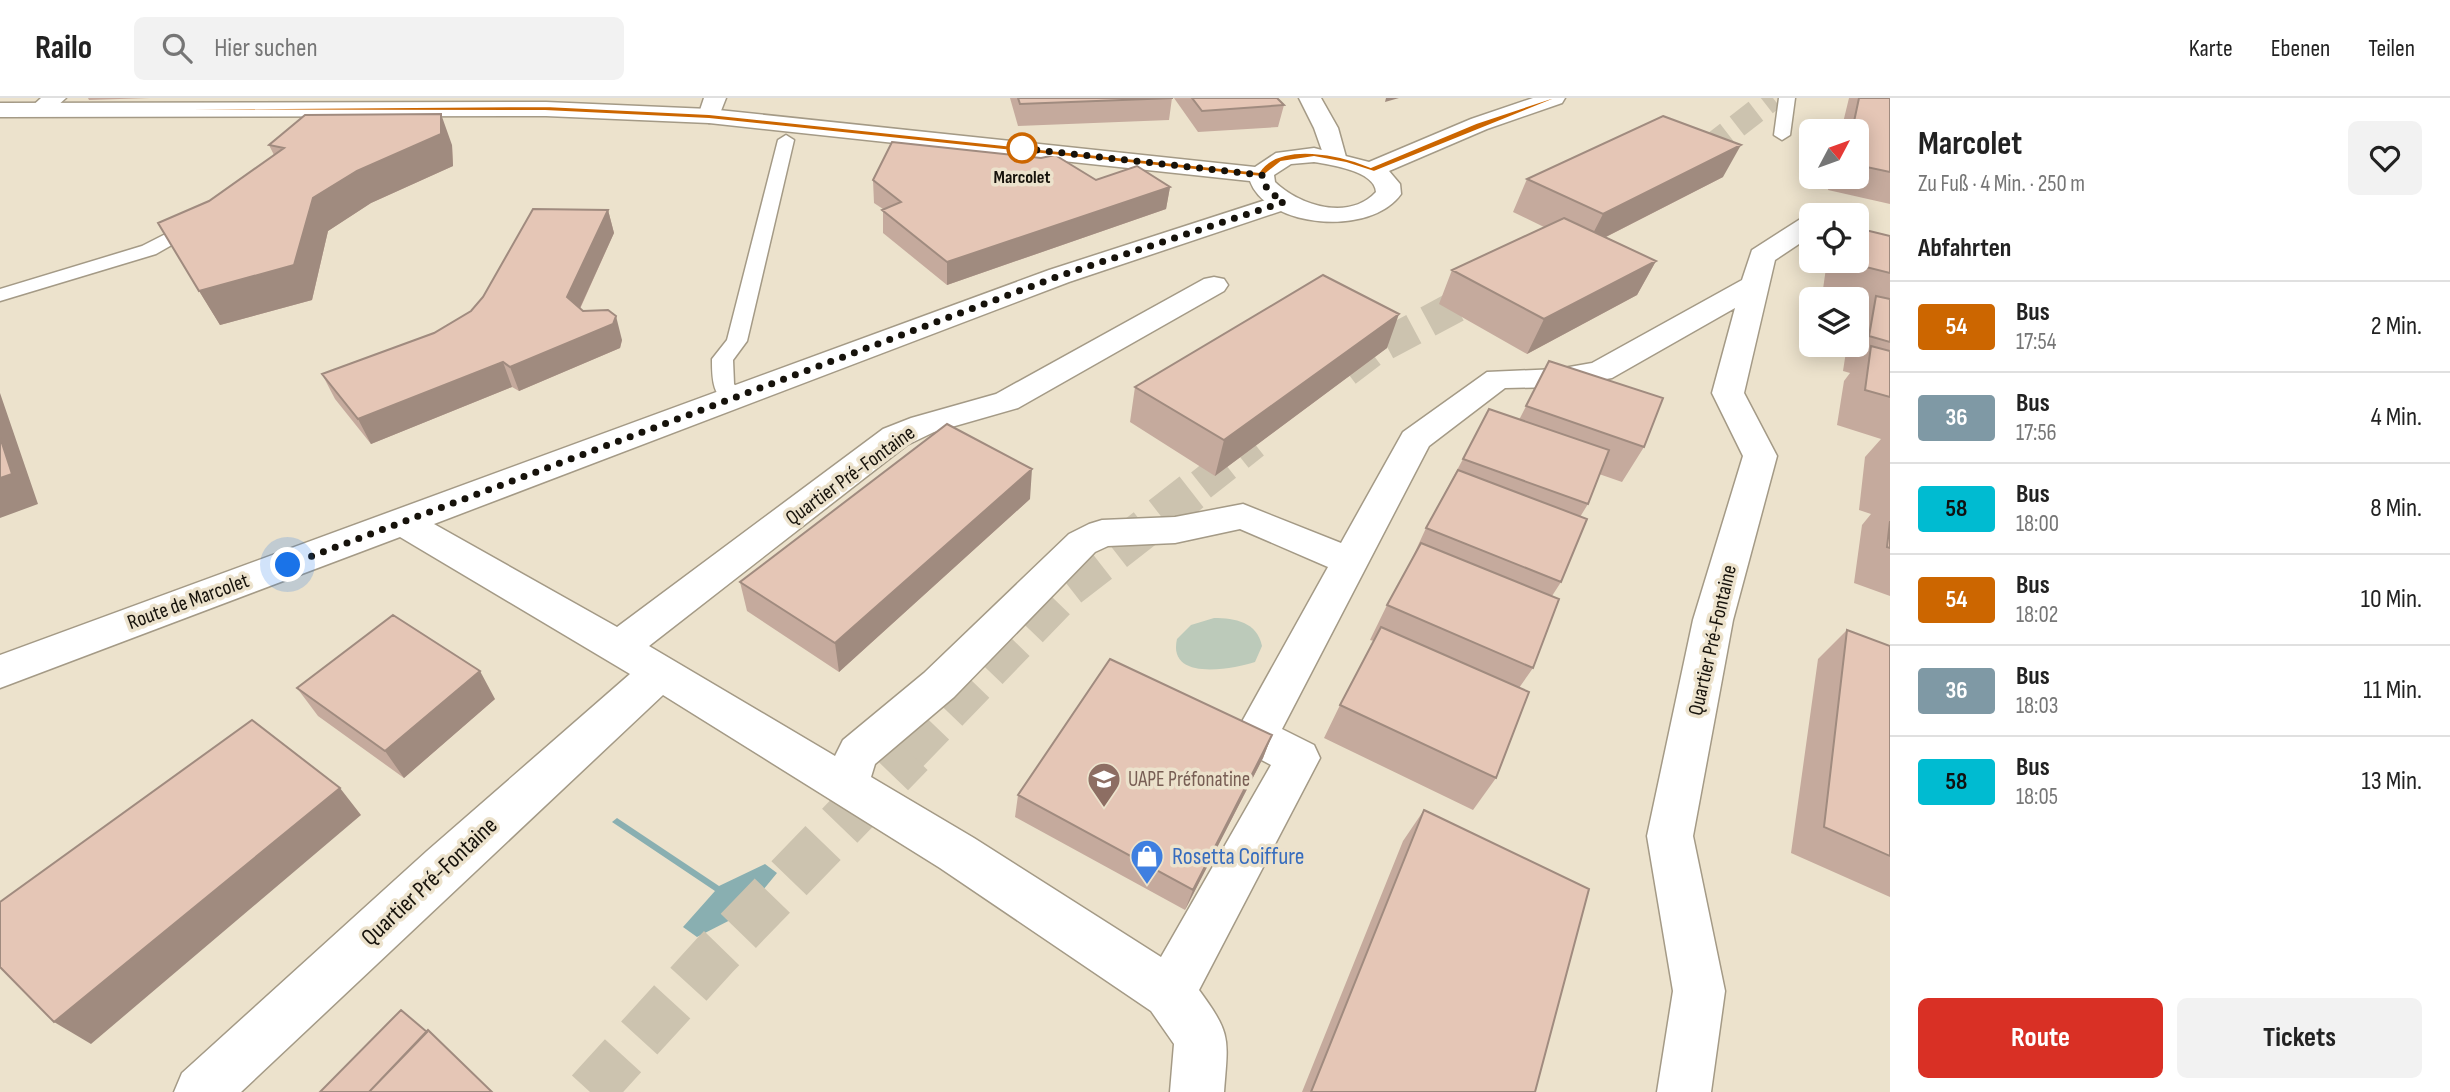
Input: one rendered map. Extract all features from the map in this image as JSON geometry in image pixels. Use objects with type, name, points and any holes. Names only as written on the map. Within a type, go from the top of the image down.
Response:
[{"type":"street","points":[[1310,98],[1326,128],[1334,157]]},
{"type":"street","points":[[1371,170],[1479,124],[1554,98]]},
{"type":"street","points":[[0,110],[47,104],[302,118],[545,109],[712,107],[1262,175]]},
{"type":"street","points":[[1314,155],[1334,157],[1371,170],[1387,189],[1386,198],[1377,206],[1363,211],[1323,213],[1284,202],[1270,193],[1263,184],[1262,175],[1267,166],[1278,160],[1314,155]]},
{"type":"street","name":"Route de Marcolet","points":[[0,671],[404,523],[1059,276],[1284,202]]},
{"type":"street","name":"Quartier Pré-Fontaine","points":[[1684,1092],[1699,991],[1670,836],[1713,620],[1760,456],[1728,393],[1762,256],[1799,232]]},
{"type":"street","name":"Quartier Pré-Fontaine","points":[[618,647],[680,603],[895,437],[919,424],[957,413],[984,410],[1007,401],[1214,285]]},
{"type":"street","points":[[1169,993],[1298,758],[1256,736],[1347,560],[1415,440],[1434,423],[1498,379],[1558,378],[1601,371],[1754,285]]},
{"type":"street","points":[[845,785],[858,753],[939,685],[1082,542],[1102,533],[1175,530],[1243,516],[1347,560]]},
{"type":"street","points":[[404,523],[618,647],[957,853],[1169,993],[1202,1037],[1197,1092]]},
{"type":"street","name":"Quartier Pré-Fontaine","points":[[201,1092],[444,866],[659,673]]},
{"type":"lane","points":[[1782,135],[1787,98]]},
{"type":"lane","points":[[734,399],[723,385],[722,359],[737,341],[786,140]]},
{"type":"lane","points":[[0,295],[149,250],[185,232],[214,211]]},
{"type":"green space","points":[[1214,618],[1244,623],[1255,632],[1262,646],[1255,662],[1204,669],[1182,662],[1177,653],[1177,639],[1191,625]]},
{"type":"water","points":[[617,818],[719,886],[765,864],[777,873],[744,913],[697,937],[683,927],[715,891],[612,822]]},
{"type":"building","points":[[1018,98],[1173,98],[1020,104]]},
{"type":"building","points":[[1192,98],[1277,98],[1284,105],[1202,111]]},
{"type":"building","points":[[1859,98],[1890,98],[1890,172],[1869,168],[1869,119],[1855,119]]},
{"type":"building","points":[[441,114],[441,134],[357,171],[313,198],[294,265],[199,291],[158,223],[209,201],[284,148],[269,145],[305,115]]},
{"type":"building","points":[[1663,116],[1741,145],[1603,214],[1527,179]]},
{"type":"building","points":[[892,142],[1041,158],[1055,155],[1096,180],[1137,166],[1170,187],[947,262],[882,210],[901,202],[873,180]]},
{"type":"building","points":[[533,209],[608,210],[567,297],[583,311],[608,310],[616,316],[613,324],[510,367],[503,362],[358,419],[322,374],[434,333],[471,311],[483,297]]},
{"type":"building","points":[[1564,218],[1656,261],[1544,319],[1452,270]]},
{"type":"building","points":[[1869,231],[1890,236],[1890,273],[1869,268]]},
{"type":"building","points":[[1323,275],[1399,314],[1224,440],[1135,387]]},
{"type":"building","points":[[1876,296],[1890,299],[1890,342],[1869,336]]},
{"type":"building","points":[[1871,346],[1890,351],[1890,397],[1865,390]]},
{"type":"building","points":[[1549,361],[1663,398],[1644,447],[1526,406]]},
{"type":"building","points":[[1489,409],[1609,450],[1588,504],[1463,459]]},
{"type":"building","points":[[947,424],[1032,469],[835,643],[740,582]]},
{"type":"building","points":[[0,437],[12,474],[0,478]]},
{"type":"building","points":[[1458,470],[1587,519],[1561,582],[1426,528]]},
{"type":"building","points":[[1890,521],[1890,548],[1887,547]]},
{"type":"building","points":[[1421,543],[1559,599],[1533,668],[1387,605]]},
{"type":"building","points":[[393,615],[480,671],[385,751],[297,688]]},
{"type":"building","points":[[1381,627],[1529,692],[1496,778],[1340,705]]},
{"type":"building","points":[[1847,630],[1890,646],[1890,856],[1824,827]]},
{"type":"building","points":[[1110,659],[1272,735],[1193,890],[1018,795]]},
{"type":"building","points":[[252,720],[340,788],[54,1022],[0,967],[0,902]]},
{"type":"building","points":[[1424,810],[1589,889],[1535,1092],[1311,1092]]},
{"type":"building","points":[[401,1010],[427,1032],[369,1092],[320,1092]]},
{"type":"building","points":[[428,1030],[492,1092],[369,1092]]},
{"type":"tunnel","points":[[1680,170],[1773,98]]},
{"type":"tunnel","points":[[1346,371],[1371,352],[1496,285]]},
{"type":"tunnel","points":[[1201,485],[1254,443]]},
{"type":"tunnel","points":[[908,754],[1067,589],[1203,483]]},
{"type":"tunnel","points":[[590,1092],[715,955],[910,753]]},
{"type":"bus line","name":"54","points":[[0,110],[545,109],[709,116],[1194,165],[1262,175],[1267,166],[1278,160],[1314,155],[1348,160],[1371,170],[1479,124],[1553,98]]},
{"type":"place","name":"Marcolet","points":[[1022,148]]},
{"type":"place","name":"UAPE Préfonatine","points":[[1104,809]]},
{"type":"place","name":"Rosetta Coiffure","points":[[1147,886]]},
{"type":"route","points":[[288,565],[1059,276],[1284,202],[1270,193],[1263,184],[1262,175],[1194,165],[1009,147],[1022,148]]}]
